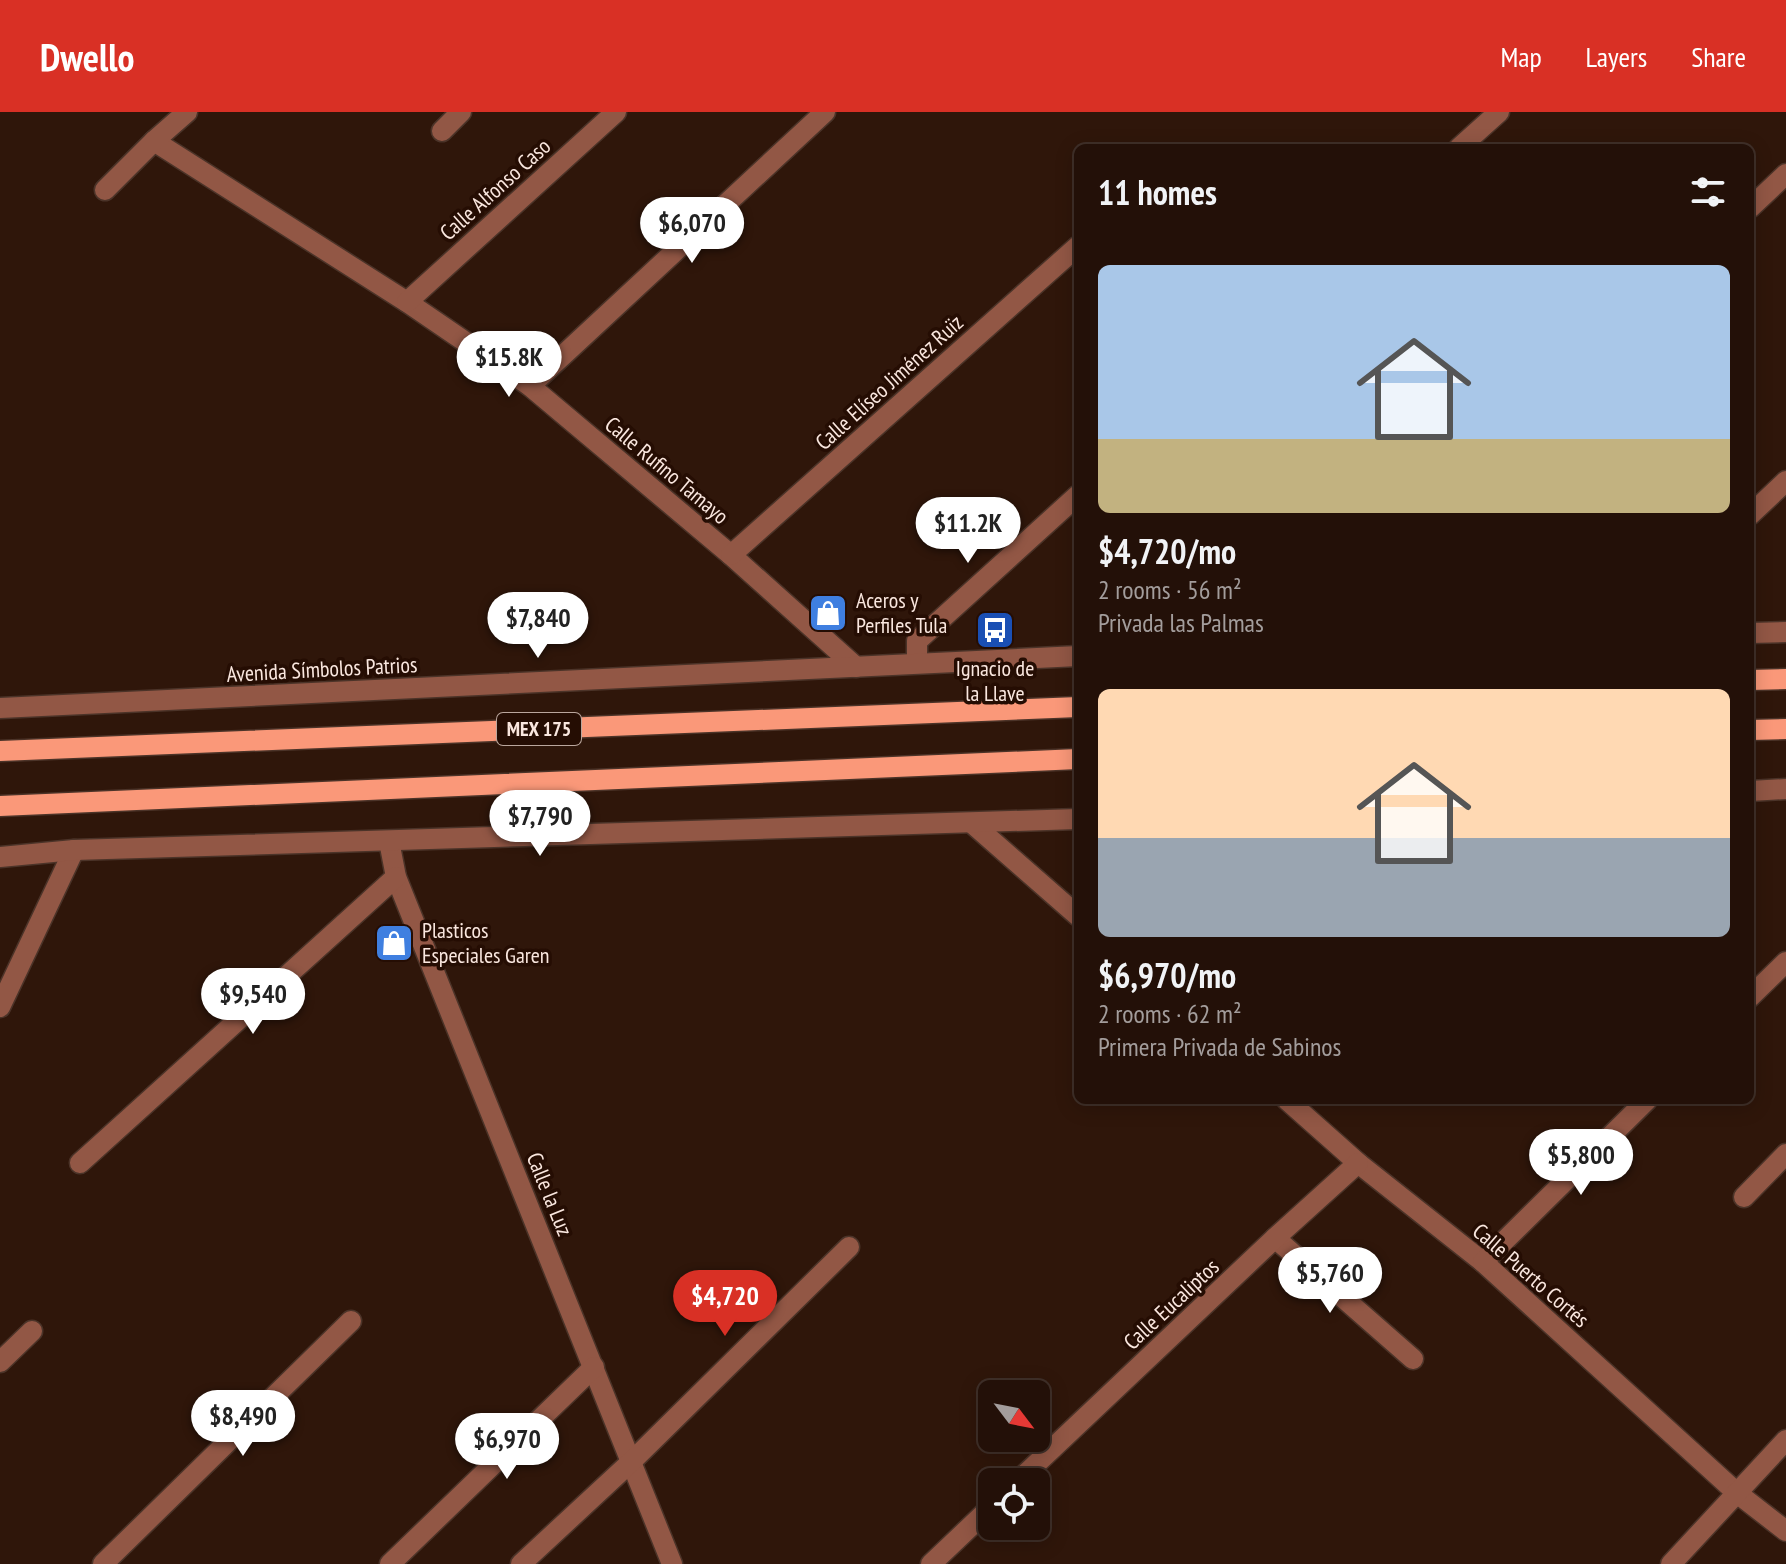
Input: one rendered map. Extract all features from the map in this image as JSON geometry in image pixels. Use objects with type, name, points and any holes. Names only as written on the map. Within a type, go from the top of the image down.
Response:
[{"type":"main road","points":[[1754,680],[1786,679]]},
{"type":"main road","name":"MEX 175","points":[[0,751],[1074,707]]},
{"type":"main road","points":[[1754,730],[1786,729]]},
{"type":"main road","points":[[0,806],[1074,759]]},
{"type":"street","points":[[105,190],[187,112]]},
{"type":"street","points":[[442,131],[461,112]]},
{"type":"street","name":"Calle Alfonso Caso","points":[[407,302],[616,112]]},
{"type":"street","points":[[530,386],[825,112]]},
{"type":"street","points":[[1463,144],[1499,112]]},
{"type":"street","name":"Calle Rufino Tamayo","points":[[154,141],[407,302],[530,386],[731,555],[856,667]]},
{"type":"street","points":[[1754,204],[1786,174]]},
{"type":"street","name":"Calle Elíseo Jiménez Ruïz","points":[[731,555],[1074,250]]},
{"type":"street","points":[[1754,511],[1786,481]]},
{"type":"street","points":[[917,663],[917,641],[1074,499]]},
{"type":"street","points":[[1754,633],[1786,632]]},
{"type":"street","name":"Avenida Símbolos Patrios","points":[[0,708],[1074,656]]},
{"type":"street","points":[[1754,791],[1786,789]]},
{"type":"street","points":[[0,857],[74,850],[1074,819]]},
{"type":"street","points":[[973,824],[1074,912]]},
{"type":"street","name":"Calle la Luz","points":[[389,841],[396,877],[672,1564]]},
{"type":"street","points":[[0,1007],[74,850]]},
{"type":"street","points":[[80,1163],[396,877]]},
{"type":"street","points":[[1754,993],[1786,962]]},
{"type":"street","name":"Calle Puerto Cortés","points":[[1292,1104],[1358,1163],[1483,1262],[1737,1493],[1786,1531]]},
{"type":"street","points":[[1483,1262],[1643,1104]]},
{"type":"street","points":[[1744,1197],[1786,1154]]},
{"type":"street","name":"Calle Eucaliptos","points":[[1032,1468],[1358,1163]]},
{"type":"street","points":[[1275,1238],[1413,1359]]},
{"type":"street","points":[[521,1564],[632,1461],[849,1247]]},
{"type":"street","points":[[103,1564],[351,1321]]},
{"type":"street","points":[[0,1362],[32,1331]]},
{"type":"street","points":[[390,1564],[594,1367]]},
{"type":"street","points":[[1671,1564],[1786,1440]]},
{"type":"street","points":[[931,1564],[978,1519]]},
{"type":"place","name":"Aceros y Perfiles Tula","points":[[828,613]]},
{"type":"place","name":"Ignacio de la Llave","points":[[995,630]]},
{"type":"place","name":"Plasticos Especiales Garen","points":[[394,943]]}]
